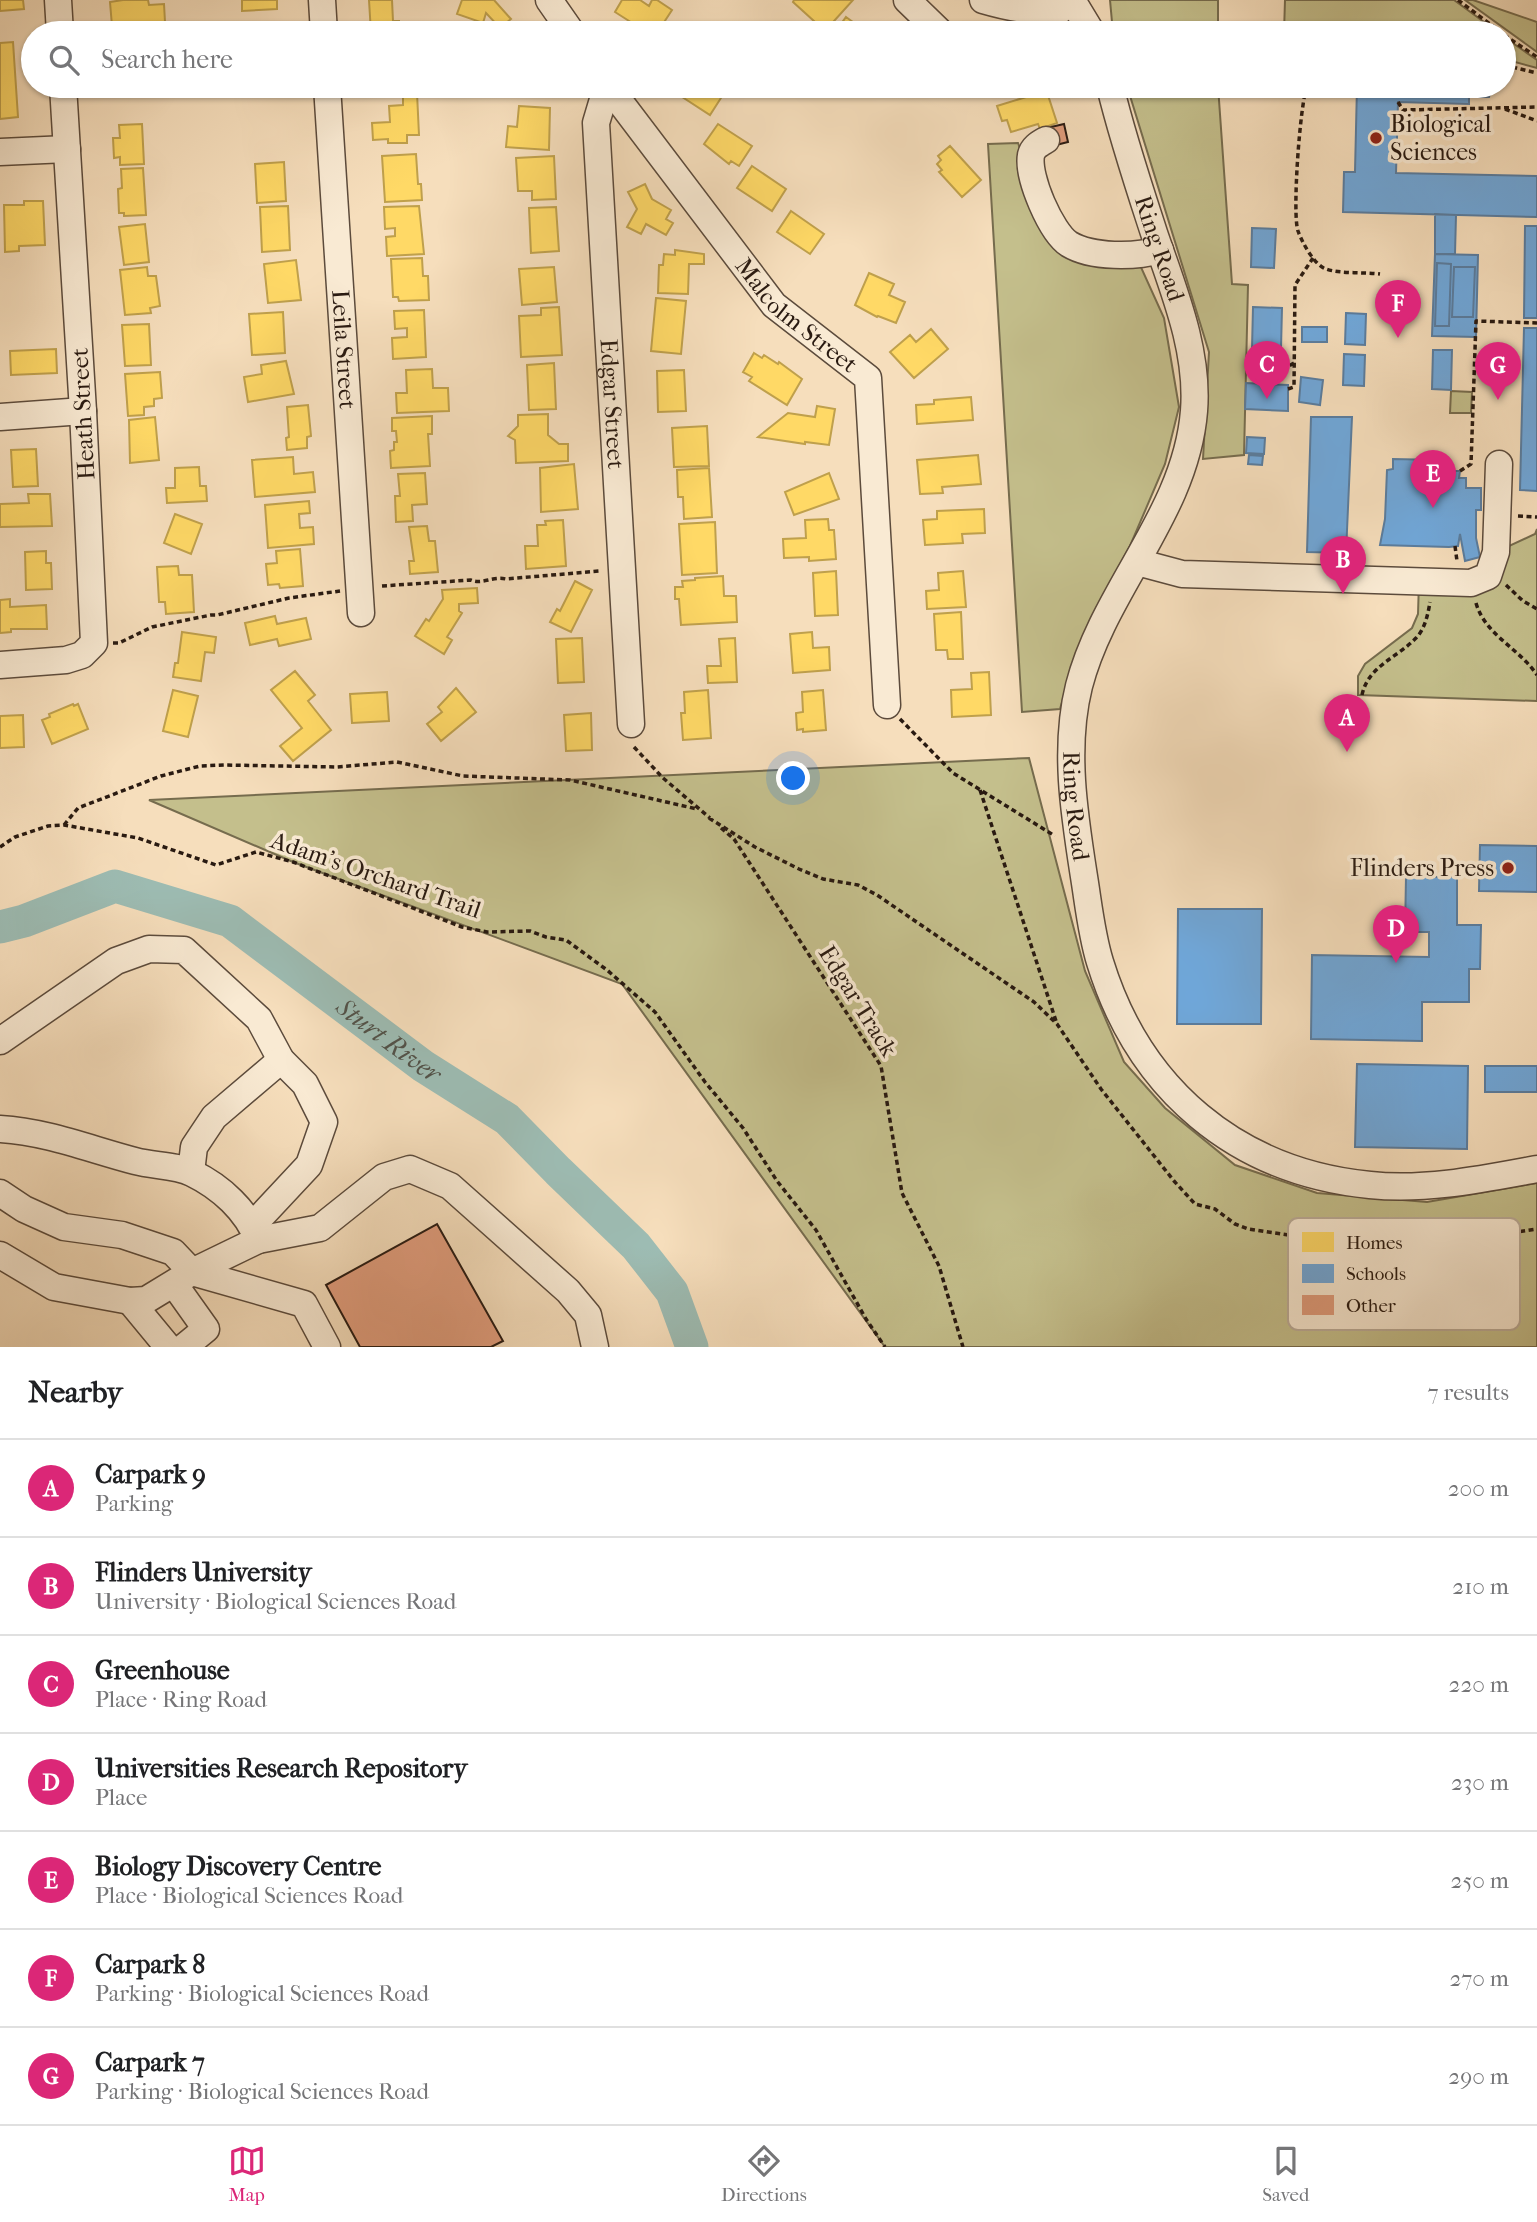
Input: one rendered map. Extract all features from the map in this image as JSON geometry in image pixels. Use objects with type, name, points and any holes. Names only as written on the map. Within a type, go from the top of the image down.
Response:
[{"type":"street","points":[[58,0],[59,21]]},
{"type":"street","points":[[322,0],[323,21]]},
{"type":"street","points":[[548,0],[563,21]]},
{"type":"street","points":[[907,0],[929,21]]},
{"type":"street","points":[[983,0],[1030,10],[1060,10],[1070,0]]},
{"type":"street","points":[[1070,0],[1076,21]]},
{"type":"street","points":[[1070,0],[1084,21]]},
{"type":"street","points":[[1094,0],[1097,21]]},
{"type":"street","points":[[1030,10],[1045,21]]},
{"type":"street","name":"Heath Street","points":[[0,665],[66,660],[82,655],[94,643],[64,98]]},
{"type":"street","name":"Leila Street","points":[[328,98],[361,613]]},
{"type":"street","name":"Edgar Street","points":[[604,98],[596,124],[631,724]]},
{"type":"street","name":"Malcolm Street","points":[[616,98],[774,305],[868,378],[887,705]]},
{"type":"street","name":"Ring Road","points":[[1104,98],[1124,142]]},
{"type":"street","name":"Ring Road","points":[[1113,98],[1124,142],[1185,329],[1194,380],[1195,406],[1185,460],[1169,499],[1097,635],[1079,686],[1072,749],[1080,851],[1099,960],[1121,1018],[1143,1056],[1191,1111],[1220,1133],[1271,1161],[1324,1179],[1371,1186],[1429,1185],[1537,1169]]},
{"type":"street","points":[[1046,140],[1037,145],[1032,153],[1034,180],[1053,228],[1061,238],[1088,251],[1141,256],[1160,250]]},
{"type":"street","points":[[0,152],[67,149]]},
{"type":"street","points":[[0,416],[83,411]]},
{"type":"street","points":[[1137,562],[1182,574],[1471,583],[1488,576],[1496,552],[1499,464]]},
{"type":"street","points":[[0,1041],[116,961],[149,949],[184,950],[259,1019],[282,1060],[305,1084],[324,1122],[309,1165],[255,1233],[146,1300],[130,1301],[54,1287],[0,1255]]},
{"type":"street","points":[[191,1172],[194,1147],[214,1117],[282,1060]]},
{"type":"street","points":[[0,1129],[25,1130],[69,1140],[136,1161],[191,1172],[238,1205],[255,1233]]},
{"type":"street","points":[[255,1233],[320,1228],[384,1177],[410,1169],[450,1186],[568,1291],[588,1315],[596,1347]]},
{"type":"street","points":[[0,1193],[24,1209],[64,1227],[122,1235],[173,1252],[206,1329],[184,1347]]},
{"type":"street","points":[[183,1278],[304,1304],[327,1347]]},
{"type":"street","points":[[130,1301],[168,1347]]},
{"type":"path","points":[[1458,0],[1486,21]]},
{"type":"path","points":[[1516,43],[1537,57]]},
{"type":"path","points":[[1516,68],[1537,73]]},
{"type":"path","points":[[1303,98],[1297,162],[1297,229],[1313,258],[1325,269],[1380,274]]},
{"type":"path","points":[[1398,102],[1403,110],[1537,107]]},
{"type":"path","points":[[1503,109],[1537,121]]},
{"type":"path","points":[[1288,390],[1294,387],[1296,285],[1313,258]]},
{"type":"path","points":[[1460,471],[1472,464],[1476,321],[1537,323]]},
{"type":"path","points":[[1276,349],[1268,373],[1271,376],[1294,363]]},
{"type":"path","points":[[1455,546],[1458,570]]},
{"type":"path","points":[[1500,579],[1523,601],[1537,609]]},
{"type":"path","points":[[1475,598],[1479,613],[1490,630],[1511,646],[1537,675]]},
{"type":"path","points":[[887,705],[953,773],[1080,851]]},
{"type":"path","name":"Edgar Track","points":[[631,724],[632,745],[663,778],[734,839],[881,1066],[902,1193],[939,1266],[963,1347]]},
{"type":"path","points":[[64,825],[78,808],[162,776],[200,766],[337,767],[397,762],[463,776],[570,780],[699,809]]},
{"type":"path","points":[[980,790],[1057,1024]]},
{"type":"path","points":[[709,818],[755,847],[799,869],[823,879],[858,886],[877,895],[1034,1002],[1057,1024],[1101,1089],[1195,1204],[1215,1209],[1235,1224],[1248,1229],[1288,1235]]},
{"type":"path","name":"Adam's Orchard Trail","points":[[0,848],[15,837],[48,826],[64,825],[138,838],[216,864],[256,852],[293,862],[461,927],[487,932],[530,931],[566,940],[607,970],[655,1012],[705,1082],[743,1128],[777,1181],[816,1230],[866,1319],[885,1347]]},
{"type":"shaded area","points":[[1110,0],[1218,0],[1218,21],[1112,21]]},
{"type":"shaded area","points":[[1285,0],[1454,0],[1483,21],[1284,21]]},
{"type":"shaded area","points":[[1465,0],[1473,0],[1537,22],[1537,52],[1516,37],[1516,21],[1494,21]]},
{"type":"shaded area","points":[[1516,45],[1537,60],[1537,68],[1516,62]]},
{"type":"shaded area","points":[[1131,98],[1219,98],[1232,284],[1248,285],[1244,455],[1203,459],[1209,352]]},
{"type":"shaded area","points":[[1018,143],[1051,238],[1140,265],[1164,318],[1179,407],[1165,464],[1130,546],[1091,619],[1073,664],[1060,709],[1022,712],[988,144]]},
{"type":"shaded area","points":[[1451,391],[1472,392],[1471,413],[1450,413]]},
{"type":"shaded area","points":[[1537,529],[1537,701],[1358,695],[1358,676],[1365,664],[1412,628],[1418,614],[1419,581],[1471,583],[1496,552],[1535,534]]},
{"type":"shaded area","points":[[1029,758],[1085,971],[1124,1062],[1165,1108],[1235,1165],[1317,1193],[1427,1202],[1537,1183],[1537,1347],[885,1347],[622,984],[293,862],[149,800]]},
{"type":"building: Homes","points":[[0,0],[23,0],[24,9],[0,11]]},
{"type":"building: Homes","points":[[148,0],[149,5],[164,4],[165,21],[112,21],[110,2]]},
{"type":"building: Homes","points":[[242,0],[277,0],[277,9],[242,11]]},
{"type":"building: Homes","points":[[369,0],[392,0],[393,21],[370,21]]},
{"type":"building: Homes","points":[[462,0],[494,0],[511,19],[493,21],[486,13],[484,21],[477,21],[457,14]]},
{"type":"building: Homes","points":[[622,0],[640,0],[649,6],[652,0],[657,0],[672,10],[665,21],[629,21],[615,12]]},
{"type":"building: Homes","points":[[853,0],[834,21],[814,21],[793,2]]},
{"type":"building: Homes","points":[[13,42],[18,117],[0,119],[0,43]]},
{"type":"building: Homes","points":[[403,98],[417,98],[419,135],[407,135],[407,143],[388,143],[388,139],[373,140],[372,123],[390,122],[389,106],[403,105]]},
{"type":"building: Homes","points":[[684,98],[721,98],[710,115]]},
{"type":"building: Homes","points":[[1023,98],[1049,98],[1057,123],[1040,129],[1038,124],[1011,132],[1007,120],[1002,121],[997,106]]},
{"type":"building: Homes","points":[[519,106],[550,108],[549,150],[506,147],[508,126],[517,127]]},
{"type":"building: Homes","points":[[142,124],[144,164],[120,165],[120,157],[114,158],[113,138],[120,138],[119,125]]},
{"type":"building: Homes","points":[[718,124],[752,146],[739,166],[731,161],[729,164],[704,144]]},
{"type":"building: Homes","points":[[950,146],[981,180],[962,197],[939,172],[942,170],[937,164],[941,160],[938,156]]},
{"type":"building: Homes","points":[[416,154],[422,200],[385,202],[382,156]]},
{"type":"building: Homes","points":[[554,156],[556,199],[532,200],[532,191],[518,191],[516,158]]},
{"type":"building: Homes","points":[[284,162],[286,201],[257,203],[255,164]]},
{"type":"building: Homes","points":[[752,166],[786,189],[772,211],[737,188]]},
{"type":"building: Homes","points":[[143,168],[146,215],[124,216],[124,213],[119,213],[121,169]]},
{"type":"building: Homes","points":[[645,184],[652,199],[671,210],[666,219],[673,223],[666,235],[646,224],[641,234],[627,227],[637,209],[628,192]]},
{"type":"building: Homes","points":[[24,201],[43,201],[45,245],[19,246],[19,251],[5,252],[4,205],[24,205]]},
{"type":"building: Homes","points":[[288,206],[290,250],[262,252],[260,207]]},
{"type":"building: Homes","points":[[419,206],[424,254],[387,256],[386,237],[395,236],[395,228],[385,229],[384,207]]},
{"type":"building: Homes","points":[[556,207],[559,251],[531,253],[529,208]]},
{"type":"building: Homes","points":[[791,211],[824,234],[810,254],[777,232]]},
{"type":"building: Homes","points":[[145,224],[149,262],[124,265],[119,227]]},
{"type":"building: Homes","points":[[675,250],[704,254],[704,264],[689,264],[688,294],[658,293],[659,265],[663,265],[664,254],[675,255]]},
{"type":"building: Homes","points":[[422,258],[423,276],[428,276],[429,300],[399,301],[398,297],[393,297],[391,259]]},
{"type":"building: Homes","points":[[296,260],[301,300],[268,303],[264,264]]},
{"type":"building: Homes","points":[[147,267],[148,276],[156,276],[160,306],[150,308],[151,313],[125,315],[120,270]]},
{"type":"building: Homes","points":[[554,267],[557,302],[522,305],[519,269]]},
{"type":"building: Homes","points":[[869,273],[894,284],[889,295],[905,302],[896,323],[877,317],[855,305]]},
{"type":"building: Homes","points":[[656,298],[686,301],[681,354],[651,351]]},
{"type":"building: Homes","points":[[559,307],[562,355],[521,357],[519,316],[541,315],[541,308]]},
{"type":"building: Homes","points":[[424,310],[426,357],[393,359],[392,338],[407,337],[407,328],[395,329],[394,311]]},
{"type":"building: Homes","points":[[283,312],[285,353],[252,355],[249,314]]},
{"type":"building: Homes","points":[[149,324],[151,365],[125,366],[122,325]]},
{"type":"building: Homes","points":[[931,329],[948,349],[914,378],[890,352],[910,335],[916,342]]},
{"type":"building: Homes","points":[[56,349],[57,373],[11,375],[10,351]]},
{"type":"building: Homes","points":[[754,353],[762,358],[764,355],[778,364],[779,362],[802,379],[787,405],[749,381],[752,377],[743,372]]},
{"type":"building: Homes","points":[[286,361],[294,394],[248,402],[244,377],[262,374],[261,365]]},
{"type":"building: Homes","points":[[554,363],[556,409],[529,410],[527,365]]},
{"type":"building: Homes","points":[[432,369],[433,388],[448,388],[449,411],[397,413],[396,393],[407,393],[406,370]]},
{"type":"building: Homes","points":[[684,370],[686,411],[658,412],[657,371]]},
{"type":"building: Homes","points":[[160,372],[162,398],[154,399],[154,406],[144,407],[144,415],[128,416],[125,374]]},
{"type":"building: Homes","points":[[971,397],[973,420],[917,424],[916,405],[934,404],[934,400]]},
{"type":"building: Homes","points":[[308,405],[311,436],[307,437],[307,448],[287,450],[287,407]]},
{"type":"building: Homes","points":[[817,406],[835,409],[829,445],[758,437],[788,413],[815,417]]},
{"type":"building: Homes","points":[[548,414],[548,435],[559,444],[568,444],[568,461],[516,463],[515,440],[508,436],[518,426],[518,415]]},
{"type":"building: Homes","points":[[432,416],[432,434],[428,434],[430,466],[391,468],[390,451],[394,450],[394,442],[397,442],[396,431],[392,431],[392,418]]},
{"type":"building: Homes","points":[[155,417],[159,460],[130,463],[129,420]]},
{"type":"building: Homes","points":[[707,426],[709,466],[674,467],[672,428]]},
{"type":"building: Homes","points":[[36,449],[38,486],[13,487],[11,450]]},
{"type":"building: Homes","points":[[978,455],[981,484],[942,487],[943,493],[920,494],[917,460]]},
{"type":"building: Homes","points":[[293,457],[294,474],[313,472],[315,492],[255,497],[252,460]]},
{"type":"building: Homes","points":[[574,464],[578,509],[541,512],[540,468]]},
{"type":"building: Homes","points":[[199,467],[200,486],[206,486],[207,501],[167,503],[166,488],[175,488],[175,468]]},
{"type":"building: Homes","points":[[709,468],[712,517],[684,519],[683,497],[678,497],[677,470]]},
{"type":"building: Homes","points":[[425,473],[427,504],[412,505],[413,521],[396,522],[395,496],[400,496],[398,474]]},
{"type":"building: Homes","points":[[829,473],[839,499],[794,515],[785,492]]},
{"type":"building: Homes","points":[[28,494],[50,494],[52,526],[0,527],[0,504],[29,503]]},
{"type":"building: Homes","points":[[309,501],[310,513],[299,514],[300,528],[313,527],[314,544],[268,548],[265,505]]},
{"type":"building: Homes","points":[[984,509],[985,533],[962,534],[963,543],[925,545],[923,520],[937,519],[937,511]]},
{"type":"building: Homes","points":[[175,514],[202,524],[191,554],[164,543]]},
{"type":"building: Homes","points":[[828,519],[829,530],[834,530],[836,559],[809,561],[809,557],[784,558],[783,539],[806,538],[805,520]]},
{"type":"building: Homes","points":[[563,520],[566,566],[526,569],[525,546],[538,546],[537,525],[546,525],[545,521]]},
{"type":"building: Homes","points":[[715,522],[717,573],[682,575],[679,524]]},
{"type":"building: Homes","points":[[427,526],[429,541],[435,541],[438,572],[410,574],[409,561],[414,561],[409,527]]},
{"type":"building: Homes","points":[[300,549],[303,586],[280,588],[279,584],[268,585],[266,564],[277,563],[276,551]]},
{"type":"building: Homes","points":[[46,551],[46,563],[51,563],[52,589],[26,590],[25,552]]},
{"type":"building: Homes","points":[[178,566],[179,575],[192,575],[194,612],[166,614],[165,602],[159,602],[157,567]]},
{"type":"building: Homes","points":[[836,571],[838,615],[815,616],[813,573]]},
{"type":"building: Homes","points":[[963,571],[966,607],[927,609],[926,591],[939,590],[938,573]]},
{"type":"building: Homes","points":[[723,576],[724,596],[736,596],[737,622],[681,625],[675,587],[683,587],[682,581],[695,578]]},
{"type":"building: Homes","points":[[575,581],[592,590],[571,632],[550,622],[557,609],[560,611]]},
{"type":"building: Homes","points":[[477,588],[478,603],[459,604],[459,611],[462,613],[447,637],[452,640],[444,654],[415,636],[426,619],[429,621],[443,599],[442,590]]},
{"type":"building: Homes","points":[[10,599],[10,607],[46,605],[47,629],[11,629],[11,632],[0,633],[0,600]]},
{"type":"building: Homes","points":[[961,612],[963,659],[948,659],[947,650],[936,650],[934,614]]},
{"type":"building: Homes","points":[[275,616],[277,624],[306,618],[311,639],[279,646],[277,639],[250,645],[245,623]]},
{"type":"building: Homes","points":[[182,632],[216,637],[214,653],[205,652],[201,681],[173,677],[175,663],[178,663]]},
{"type":"building: Homes","points":[[812,632],[813,648],[829,647],[830,670],[793,673],[790,634]]},
{"type":"building: Homes","points":[[582,638],[584,682],[558,683],[556,639]]},
{"type":"building: Homes","points":[[735,638],[737,682],[708,683],[707,666],[721,666],[719,639]]},
{"type":"building: Homes","points":[[295,671],[315,695],[308,701],[331,730],[293,761],[280,746],[302,728],[271,690]]},
{"type":"building: Homes","points":[[989,672],[991,715],[952,717],[951,690],[972,689],[971,673]]},
{"type":"building: Homes","points":[[456,688],[476,712],[441,741],[427,724],[442,712],[438,707]]},
{"type":"building: Homes","points":[[173,690],[198,696],[188,737],[163,731]]},
{"type":"building: Homes","points":[[708,690],[711,738],[683,740],[681,713],[685,713],[684,692]]},
{"type":"building: Homes","points":[[823,690],[826,730],[797,730],[796,713],[803,712],[802,692]]},
{"type":"building: Homes","points":[[387,692],[389,721],[352,723],[350,694]]},
{"type":"building: Homes","points":[[78,704],[88,729],[52,744],[42,720],[50,717],[49,714]]},
{"type":"building: Homes","points":[[591,713],[592,750],[566,751],[564,715]]},
{"type":"building: Homes","points":[[23,715],[24,747],[0,748],[0,716]]},
{"type":"building: Schools","name":"Biological Sciences","points":[[1357,98],[1469,98],[1469,104],[1398,102],[1396,173],[1537,176],[1537,217],[1343,212],[1344,172],[1355,172]]},
{"type":"building: Schools","points":[[1435,214],[1456,215],[1455,254],[1435,254]]},
{"type":"building: Schools","points":[[1525,226],[1537,226],[1537,318],[1524,318]]},
{"type":"building: Schools","points":[[1252,228],[1276,229],[1274,268],[1251,267]]},
{"type":"building: Schools","points":[[1435,254],[1478,255],[1476,337],[1432,336]]},
{"type":"building: Schools","points":[[1437,263],[1451,264],[1449,326],[1435,326]]},
{"type":"building: Schools","points":[[1454,267],[1475,267],[1473,317],[1452,317]]},
{"type":"building: Schools","points":[[1253,307],[1282,308],[1281,349],[1252,349]]},
{"type":"building: Schools","points":[[1346,313],[1366,314],[1365,345],[1345,344]]},
{"type":"building: Schools","points":[[1302,327],[1327,327],[1327,342],[1302,342]]},
{"type":"building: Schools","points":[[1524,328],[1537,328],[1537,491],[1520,490]]},
{"type":"building: Schools","points":[[1433,350],[1452,350],[1451,390],[1432,389]]},
{"type":"building: Schools","points":[[1344,354],[1365,355],[1364,386],[1343,385]]},
{"type":"building: Schools","points":[[1301,377],[1323,380],[1320,405],[1299,402]]},
{"type":"building: Schools","points":[[1246,383],[1288,385],[1288,411],[1245,409]]},
{"type":"building: Schools","points":[[1311,417],[1352,417],[1346,553],[1307,552]]},
{"type":"building: Schools","points":[[1247,437],[1265,438],[1264,454],[1246,453]]},
{"type":"building: Schools","points":[[1249,455],[1263,456],[1262,465],[1248,464]]},
{"type":"building: Schools","points":[[1393,459],[1437,460],[1436,471],[1460,471],[1459,478],[1466,478],[1466,488],[1481,488],[1481,510],[1476,510],[1476,538],[1480,557],[1465,561],[1460,534],[1458,546],[1380,545],[1385,519],[1387,470],[1393,469]]},
{"type":"building: Schools","name":"Flinders Press","points":[[1480,845],[1537,846],[1537,892],[1479,891]]},
{"type":"building: Schools","points":[[1406,877],[1457,877],[1457,925],[1481,925],[1480,969],[1469,969],[1469,1002],[1422,1002],[1422,1041],[1311,1039],[1312,955],[1429,957],[1429,932],[1405,932]]},
{"type":"building: Schools","points":[[1178,909],[1262,909],[1261,1024],[1177,1024]]},
{"type":"building: Schools","points":[[1357,1064],[1468,1066],[1467,1149],[1355,1147]]},
{"type":"building: Schools","points":[[1485,1066],[1537,1066],[1537,1092],[1485,1092]]},
{"type":"building: Other","points":[[1064,124],[1068,142],[1056,145],[1051,127]]},
{"type":"building: Other","points":[[437,1224],[503,1341],[491,1347],[360,1347],[326,1285]]},
{"type":"waterway","name":"Sturt River","points":[[0,927],[24,921],[115,886],[230,921],[423,1066],[507,1119],[636,1246],[672,1292],[692,1347]]},
{"type":"place","name":"Biological Sciences","points":[[1376,138]]},
{"type":"place","name":"Carpark 8","points":[[1398,338]]},
{"type":"place","name":"Greenhouse","points":[[1267,399]]},
{"type":"place","name":"Carpark 7","points":[[1498,400]]},
{"type":"place","name":"Biology Discovery Centre","points":[[1433,508]]},
{"type":"place","name":"Flinders University","points":[[1343,594]]},
{"type":"place","name":"Carpark 9","points":[[1347,752]]},
{"type":"place","name":"Flinders Press","points":[[1508,868]]},
{"type":"place","name":"Universities Research Repository","points":[[1396,963]]}]
